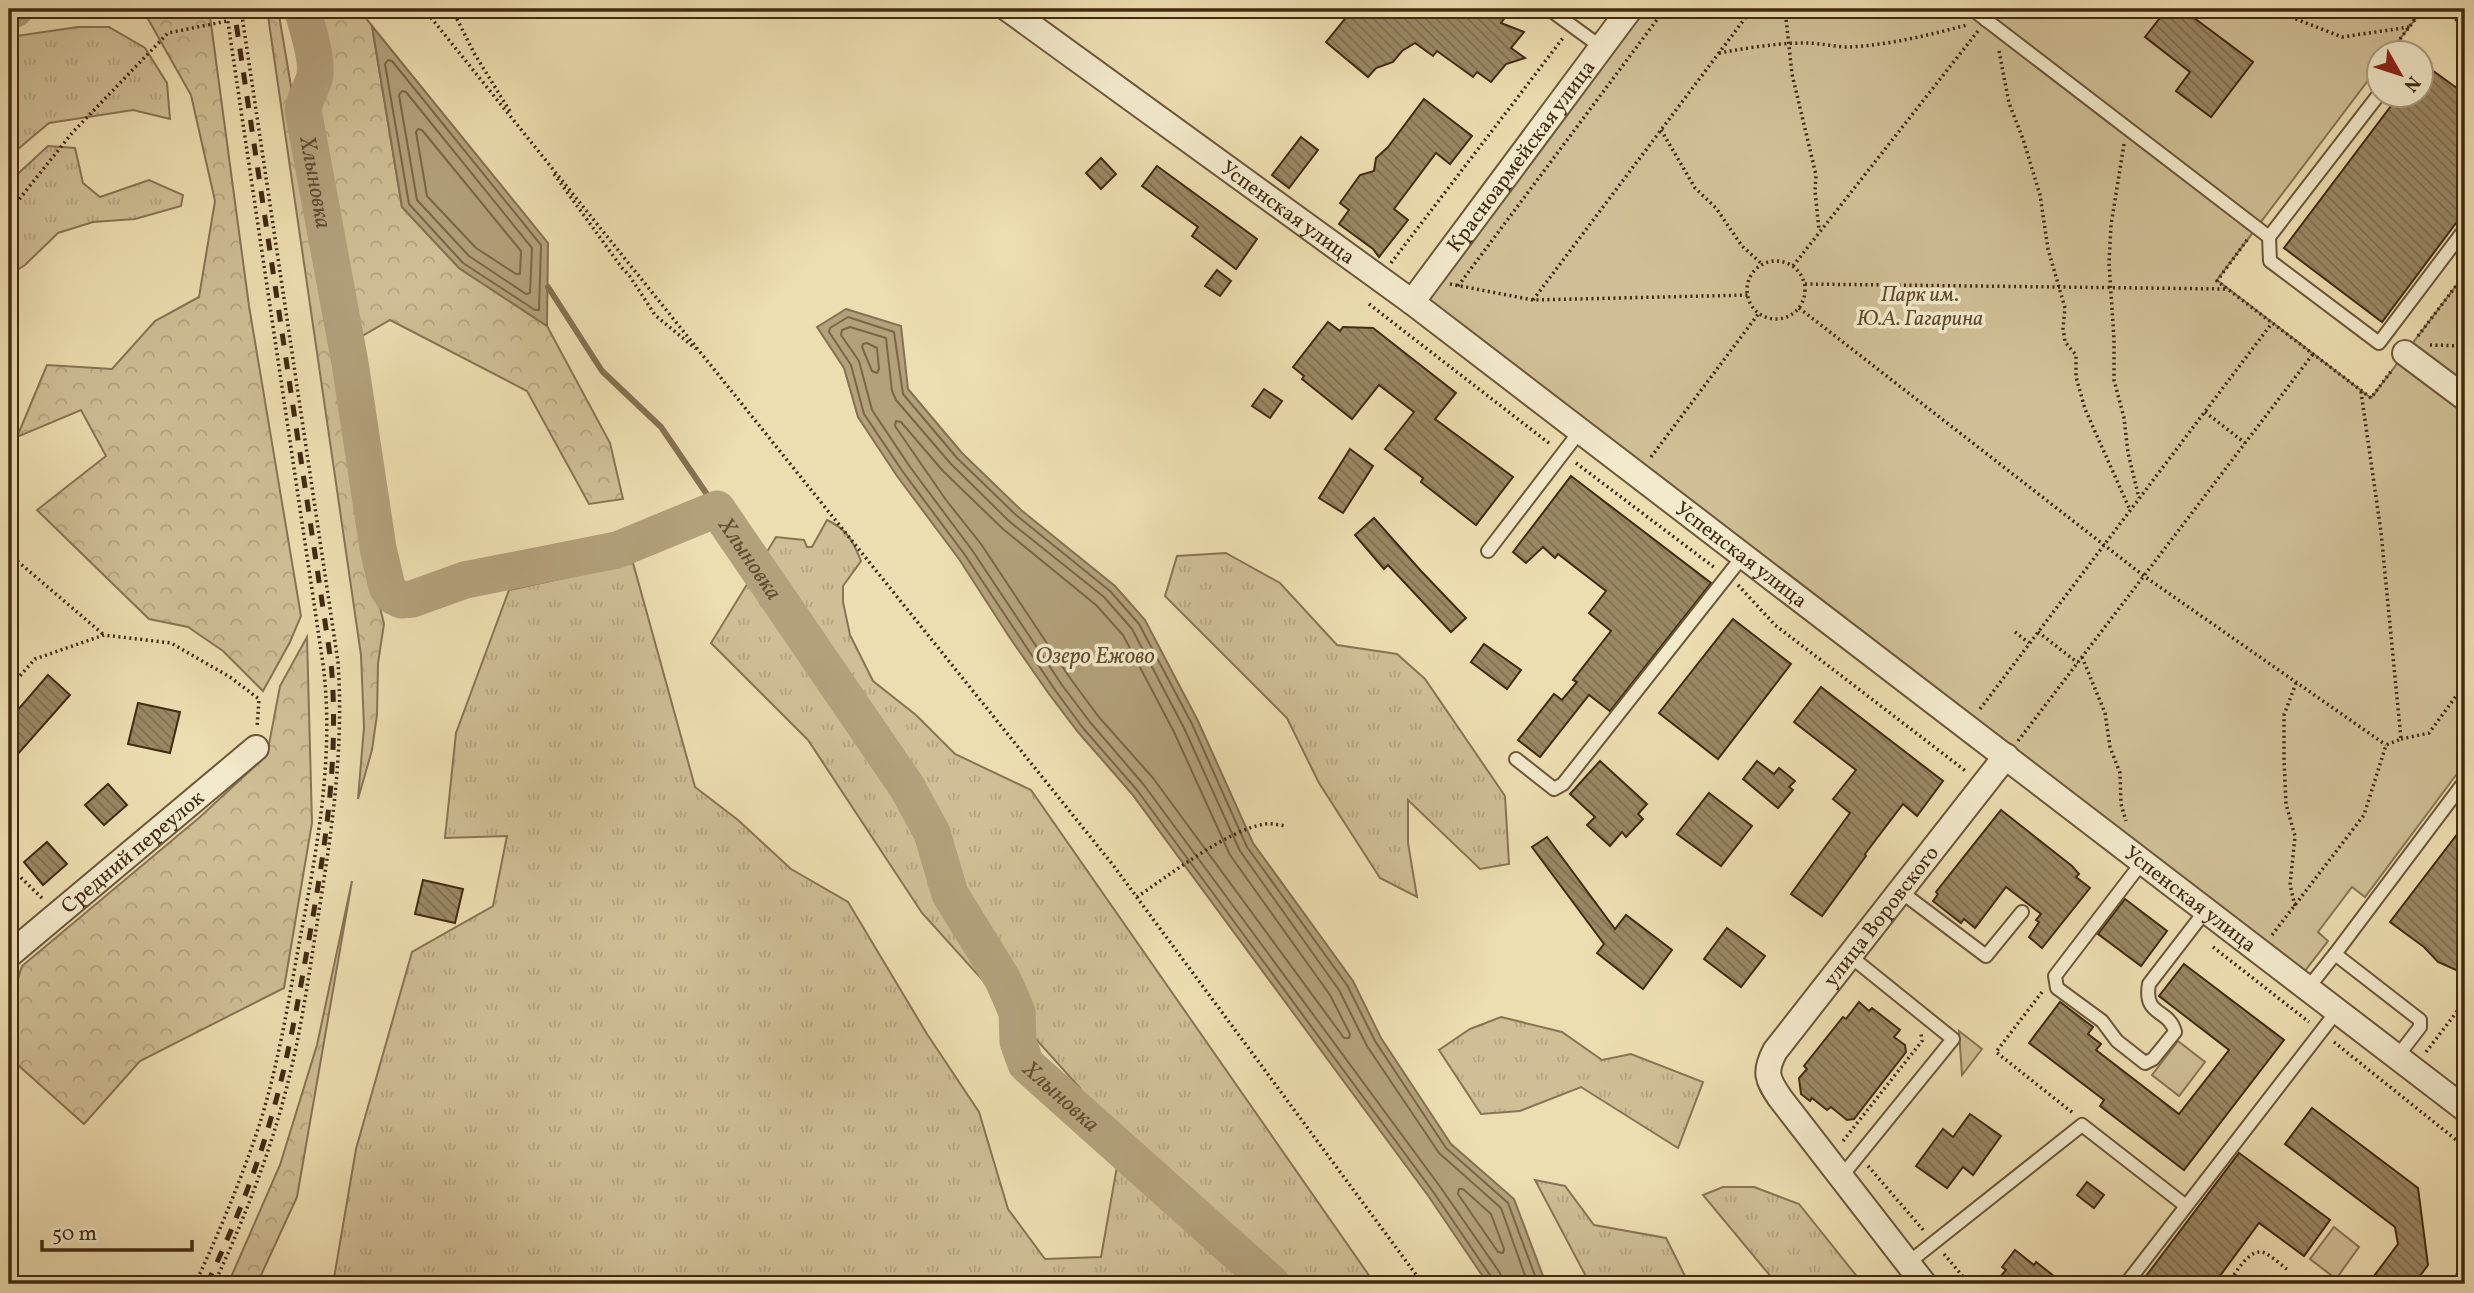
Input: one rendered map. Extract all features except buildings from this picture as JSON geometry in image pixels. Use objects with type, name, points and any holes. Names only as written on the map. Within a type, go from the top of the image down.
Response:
[{"type":"street","name":"Успенская улица","points":[[1008,9],[1412,302],[2143,861],[2199,920],[2308,988],[2465,1109]]},
{"type":"street","name":"Красноармейская улица","points":[[1412,302],[1630,9]]},
{"type":"street","points":[[2413,349],[2465,398]]},
{"type":"street","name":"Средний переулок","points":[[9,955],[256,748]]},
{"type":"street","name":"улица Воровского","points":[[1841,1177],[1769,1082],[1768,1065],[1775,1051],[2006,756]]},
{"type":"street","points":[[1841,1177],[1924,1284]]},
{"type":"lane","points":[[1549,9],[1601,47]]},
{"type":"lane","points":[[1972,9],[2269,237]]},
{"type":"lane","points":[[1990,22],[1995,9]]},
{"type":"lane","points":[[2368,108],[2269,237],[2270,261],[2379,343],[2465,229]]},
{"type":"lane","points":[[1488,551],[1580,431]]},
{"type":"lane","points":[[1516,759],[1554,789],[1563,783],[1743,556]]},
{"type":"lane","points":[[2308,988],[2465,780]]},
{"type":"lane","points":[[2143,861],[2055,976],[2057,988],[2102,1021],[2117,1041],[2145,1063],[2153,1059],[2175,1032],[2173,1024],[2151,1007],[2147,997],[2149,984],[2199,920]]},
{"type":"lane","points":[[1900,891],[1986,956],[2022,912]]},
{"type":"lane","points":[[2335,954],[2420,1020],[2420,1027],[2397,1057]]},
{"type":"lane","points":[[1841,1177],[1954,1039],[1850,956]]},
{"type":"lane","points":[[2126,1284],[2337,1011]]},
{"type":"lane","points":[[1908,1263],[2081,1125],[2186,1206]]},
{"type":"path","points":[[195,1284],[212,1248],[259,1125],[277,1056],[310,883],[324,790],[327,737],[323,664],[226,9]]},
{"type":"path","points":[[214,1284],[246,1209],[286,1090],[299,1031],[323,886],[337,791],[340,737],[338,662],[241,9]]},
{"type":"path","points":[[424,9],[1137,897],[1423,1284]]},
{"type":"path","points":[[452,9],[474,53],[523,131],[629,275],[655,315],[699,351]]},
{"type":"path","points":[[1458,285],[1665,9]]},
{"type":"path","points":[[1533,300],[1752,9]]},
{"type":"path","points":[[1785,9],[1793,74],[1816,175],[1815,191],[1820,232]]},
{"type":"path","points":[[2270,9],[2342,37],[2409,27]]},
{"type":"path","points":[[2400,9],[2415,20]]},
{"type":"path","points":[[2401,38],[2423,9]]},
{"type":"path","points":[[2442,9],[2465,26]]},
{"type":"path","points":[[2457,20],[2459,9]]},
{"type":"path","points":[[9,212],[72,134],[168,33],[227,21]]},
{"type":"path","points":[[1718,54],[1750,47],[1806,43],[1848,47],[1929,36],[1990,22]]},
{"type":"path","points":[[1793,266],[1990,22]]},
{"type":"path","points":[[1990,22],[2009,103],[2040,195],[2048,249],[2065,308],[2065,342],[2077,355],[2076,377],[2085,409],[2130,510]]},
{"type":"path","points":[[1390,265],[1573,26]]},
{"type":"path","points":[[2126,128],[2110,225],[2110,288],[2115,380],[2139,498]]},
{"type":"path","points":[[1661,130],[1695,188],[1716,208],[1742,246],[1762,264]]},
{"type":"path","points":[[1778,261],[1793,266],[1803,277],[1804,301],[1785,318],[1776,319],[1759,313],[1748,295],[1750,277],[1762,264],[1778,261]]},
{"type":"path","points":[[1429,280],[1533,300],[1748,295]]},
{"type":"path","points":[[1805,284],[2228,289]]},
{"type":"path","points":[[1369,304],[1744,590],[1775,625],[1967,772]]},
{"type":"path","points":[[1799,308],[2144,576],[2386,746]]},
{"type":"path","points":[[1636,475],[1759,313]]},
{"type":"path","points":[[1972,719],[2272,323]]},
{"type":"path","points":[[2413,349],[2465,346]]},
{"type":"path","points":[[2006,756],[2313,354]]},
{"type":"path","points":[[2360,390],[2381,532],[2402,739]]},
{"type":"path","points":[[2204,412],[2245,443]]},
{"type":"path","points":[[9,554],[104,635]]},
{"type":"path","points":[[2015,632],[2029,643]]},
{"type":"path","points":[[2038,632],[2078,663]]},
{"type":"path","points":[[9,688],[35,659],[104,635],[171,643],[230,677],[259,699],[256,748]]},
{"type":"path","points":[[2082,657],[2105,713],[2110,747],[2120,773],[2121,804],[2128,827]]},
{"type":"path","points":[[2295,906],[2290,885],[2295,836],[2286,804],[2284,715],[2296,683]]},
{"type":"path","points":[[2269,940],[2364,815],[2386,746],[2402,739],[2430,733],[2465,684]]},
{"type":"path","points":[[1137,897],[1185,864],[1246,828],[1268,823],[1286,826]]},
{"type":"path","points":[[9,866],[58,914]]},
{"type":"path","points":[[2199,920],[2321,1032],[2465,1147]]},
{"type":"path","points":[[2055,976],[1996,1052],[2075,1114],[2081,1125]]},
{"type":"path","points":[[2422,1057],[2465,1001]]},
{"type":"path","points":[[1843,1141],[1922,1041],[1921,1033]]},
{"type":"path","points":[[2228,1284],[2250,1255],[2258,1251],[2264,1252],[2288,1270]]},
{"type":"path","points":[[2450,1284],[2465,1264]]},
{"type":"green space","points":[[149,9],[209,9],[249,306],[301,616],[263,691],[223,651],[188,627],[149,619],[37,510],[106,456],[81,410],[17,437],[47,365],[112,369],[155,321],[199,297],[215,201],[191,95],[148,19]]},
{"type":"green space","points":[[267,9],[278,9],[359,490],[364,541],[384,624],[378,663],[377,715],[372,750],[358,799],[364,727],[361,655]]},
{"type":"green space","points":[[294,9],[359,9],[372,26],[402,207],[459,268],[547,326],[610,443],[623,499],[589,504],[527,391],[390,320],[352,342]]},
{"type":"green space","name":"Парк им. Ю.А. Гагарина","points":[[1630,9],[2423,9],[2401,38],[2366,38],[2366,83],[2217,280],[2371,398],[2465,274],[2465,763],[2365,897],[2352,887],[2318,932],[2328,941],[2304,972],[1436,314],[1428,295]]},
{"type":"green space","points":[[78,27],[109,27],[145,48],[167,83],[170,119],[133,110],[49,123],[18,149],[9,148],[9,37]]},
{"type":"green space","points":[[48,146],[75,148],[83,183],[100,197],[149,180],[183,195],[181,206],[135,219],[93,222],[58,233],[25,265],[9,275],[9,182]]},
{"type":"green space","points":[[827,520],[840,527],[848,536],[861,561],[843,586],[843,602],[850,635],[873,681],[916,715],[955,754],[1031,790],[1375,1284],[333,1284],[356,1149],[412,952],[493,906],[507,836],[445,838],[456,733],[509,590],[633,563],[695,787],[738,820],[791,869],[848,902],[927,1034],[979,1112],[1008,1209],[1045,1259],[1101,1257],[1118,1161],[1080,1088],[922,913],[808,740],[711,643],[776,537],[804,540],[807,547],[812,547]]},
{"type":"green space","points":[[1226,553],[1280,583],[1337,645],[1397,654],[1425,679],[1505,796],[1509,864],[1480,869],[1408,800],[1408,843],[1417,897],[1380,878],[1319,783],[1287,718],[1165,596],[1177,556]]},
{"type":"green space","points":[[307,637],[312,823],[284,988],[140,1061],[84,1124],[9,1057],[9,1007],[22,966],[200,817],[267,755],[280,686]]},
{"type":"green space","points":[[352,881],[297,1197],[257,1284],[228,1284],[280,1165],[317,1045]]},
{"type":"green space","points":[[1501,1017],[1562,1032],[1602,1060],[1631,1054],[1703,1082],[1678,1148],[1581,1087],[1520,1111],[1481,1114],[1439,1050],[1470,1029]]},
{"type":"green space","points":[[1959,1031],[1982,1049],[1962,1075]]},
{"type":"green space","points":[[2178,1041],[2205,1062],[2179,1096],[2152,1075]]},
{"type":"green space","points":[[1535,1180],[1565,1186],[1594,1225],[1666,1238],[1689,1284],[1590,1284]]},
{"type":"green space","points":[[1723,1187],[1754,1187],[1799,1204],[1863,1284],[1777,1284],[1703,1195]]},
{"type":"green space","points":[[2334,1227],[2359,1247],[2336,1279],[2310,1259]]},
{"type":"water","points":[[372,26],[548,243],[547,326],[459,268],[402,207]]},
{"type":"water","name":"Озеро Ежово","points":[[846,309],[901,326],[908,389],[962,453],[1021,510],[1115,586],[1145,620],[1198,721],[1253,843],[1353,981],[1381,1038],[1451,1144],[1514,1199],[1546,1284],[1488,1284],[1429,1197],[1132,794],[1049,694],[959,559],[897,476],[858,417],[844,368],[817,327]]},
{"type":"waterway","name":"Хлыновка","points":[[9,10],[15,9]]},
{"type":"waterway","name":"Хлыновка","points":[[302,9],[315,64],[314,79],[303,110],[350,363],[378,548],[387,587],[393,596],[401,600],[412,599],[465,580],[617,550],[717,509],[907,787],[932,833],[950,894],[1003,980],[1017,1012],[1018,1042],[1026,1064],[1272,1284]]},
{"type":"waterway","points":[[548,287],[602,371],[661,427],[717,509]]},
{"type":"railway","points":[[207,1284],[233,1226],[263,1146],[288,1050],[322,857],[334,728],[331,662],[234,9]]}]
